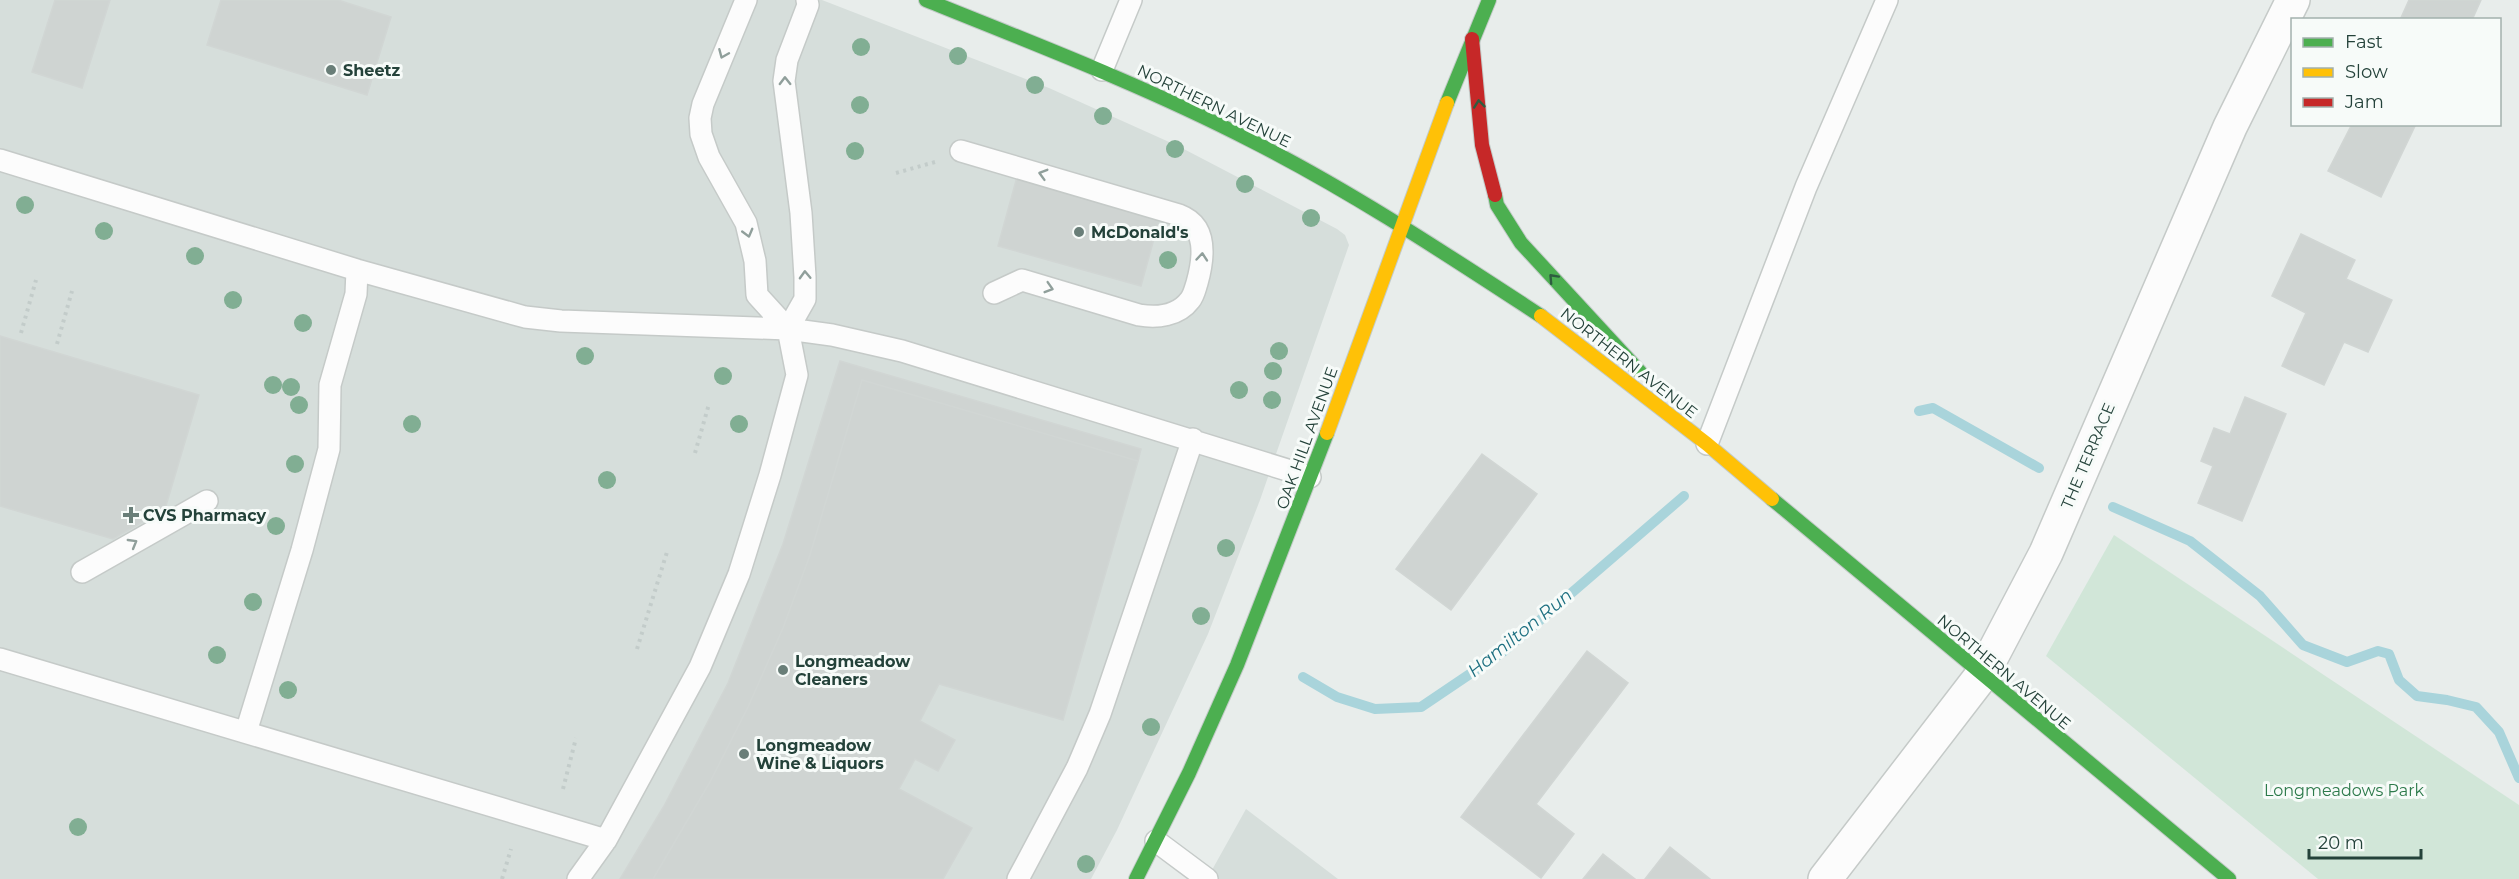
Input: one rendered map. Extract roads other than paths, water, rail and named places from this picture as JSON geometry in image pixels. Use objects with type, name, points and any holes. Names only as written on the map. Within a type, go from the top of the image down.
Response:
[{"type":"main road","name":"NORTHERN AVENUE","points":[[926,0],[1102,70],[1251,140],[1402,225],[1546,319],[1707,444],[2229,879]]},
{"type":"main road","name":"OAK HILL AVENUE","points":[[1136,879],[1218,709],[1258,614],[1402,225],[1489,0]]},
{"type":"main road","points":[[1472,39],[1482,145],[1497,204],[1521,243],[1707,444]]},
{"type":"street","name":"THE TERRACE","points":[[1825,879],[1982,675],[2046,553],[2230,127],[2294,0]]},
{"type":"lane","points":[[578,879],[606,840],[700,667],[739,574],[796,383],[796,366],[788,329],[757,295],[755,261],[746,223],[710,157],[701,134],[700,118],[703,104],[746,0]]},
{"type":"lane","points":[[788,329],[805,299],[805,277],[801,213],[785,91],[785,71],[808,5],[807,0]]},
{"type":"lane","points":[[1102,70],[1131,0]]},
{"type":"lane","points":[[1707,444],[1806,188],[1887,0]]},
{"type":"lane","points":[[961,151],[1179,215],[1191,222],[1202,244],[1201,266],[1190,301],[1178,311],[1163,315],[1139,315],[1022,280],[994,293]]},
{"type":"lane","points":[[0,160],[357,270],[538,319],[788,329],[832,334],[902,351],[1310,477]]},
{"type":"lane","points":[[246,732],[302,550],[329,449],[330,385],[356,294],[357,270]]},
{"type":"lane","points":[[1018,879],[1077,768],[1100,714],[1193,439]]},
{"type":"lane","points":[[82,572],[207,501]]},
{"type":"lane","points":[[0,658],[606,840]]},
{"type":"lane","points":[[1156,841],[1207,879]]},
{"type":"waterway","name":"Hamilton Run","points":[[1919,411],[1933,408],[2039,468]]},
{"type":"waterway","name":"Hamilton Run","points":[[1303,677],[1337,697],[1375,709],[1421,707],[1504,651],[1684,496]]},
{"type":"waterway","name":"Hamilton Run","points":[[2113,507],[2190,541],[2260,596],[2303,645],[2347,662],[2378,651],[2389,654],[2399,680],[2417,696],[2476,707],[2499,732],[2519,778]]},
{"type":"place","name":"Sheetz","points":[[331,70]]},
{"type":"place","name":"McDonald's","points":[[1079,232]]},
{"type":"place","name":"CVS Pharmacy","points":[[131,515]]},
{"type":"place","name":"Longmeadow Cleaners","points":[[783,670]]},
{"type":"place","name":"Longmeadow Wine & Liquors","points":[[744,754]]},
{"type":"park label","name":"Longmeadows Park","points":[[2344,790]]}]
